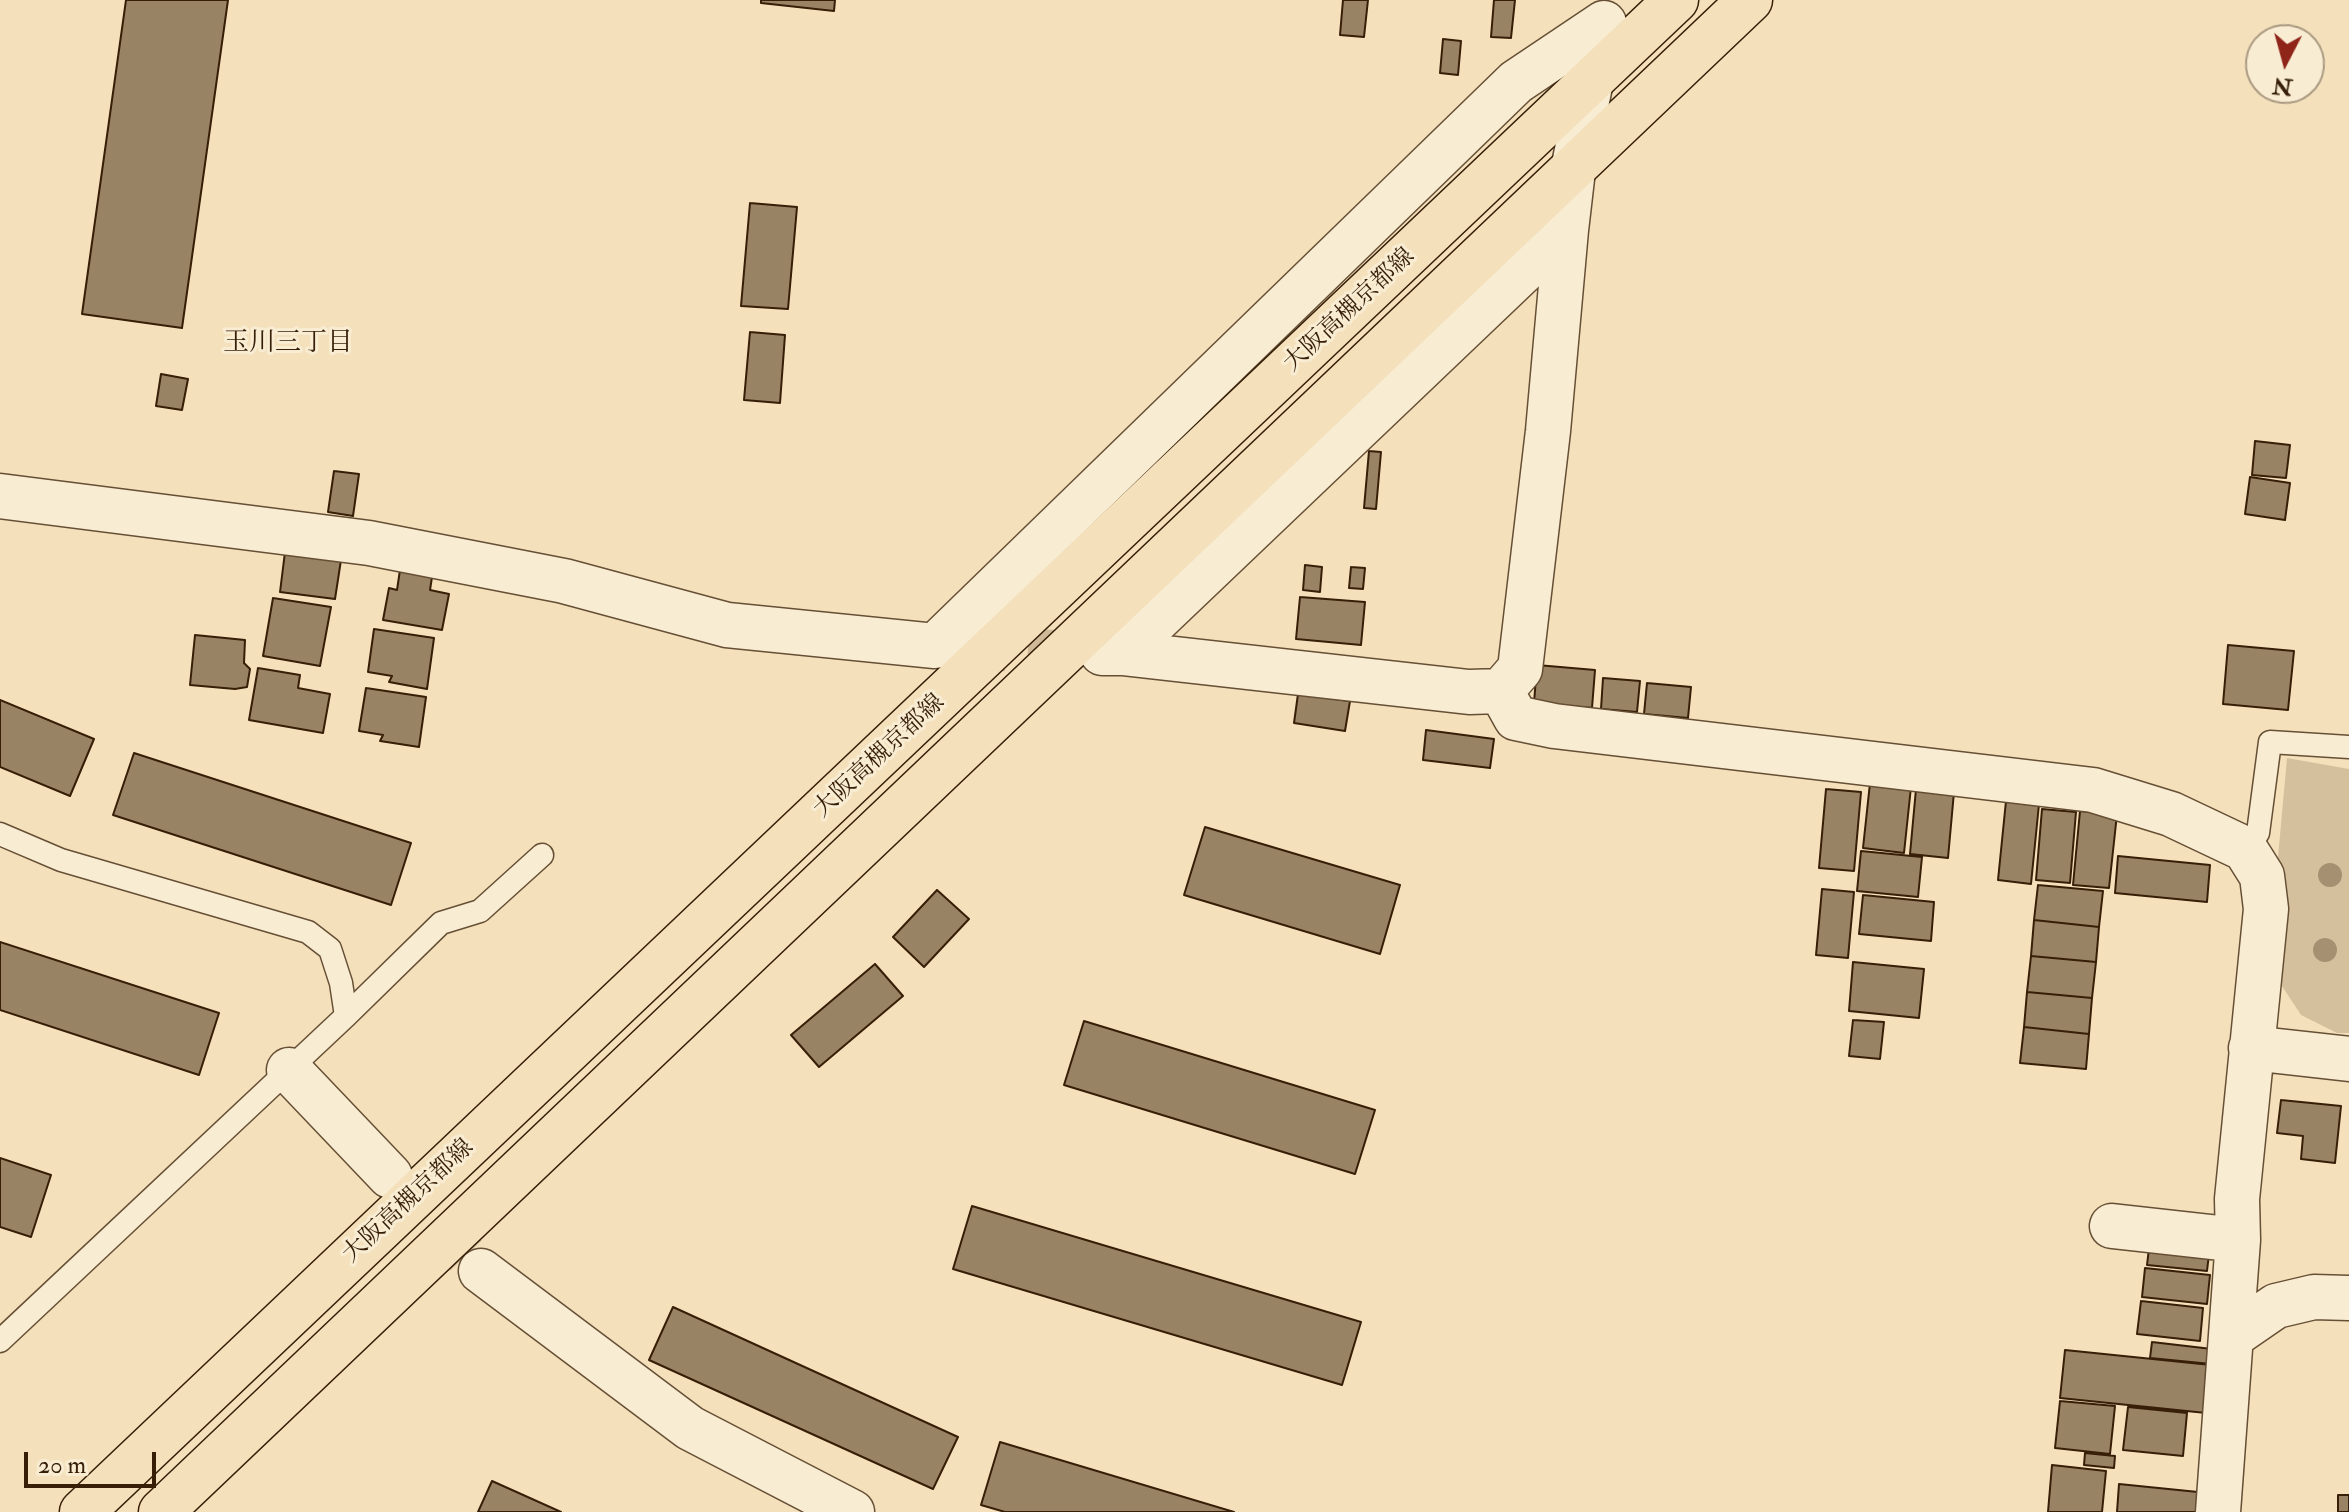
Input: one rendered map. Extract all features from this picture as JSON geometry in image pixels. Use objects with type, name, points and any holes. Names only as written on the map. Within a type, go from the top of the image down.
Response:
[{"type":"main road","name":"大阪高槻京都線","points":[[82,1512],[1676,0]]},
{"type":"main road","points":[[161,1512],[1750,0]]},
{"type":"street","points":[[1566,230],[1108,653],[1469,692],[1501,691],[1520,669],[1548,431],[1573,170],[1606,11]]},
{"type":"street","points":[[0,496],[369,543],[564,581],[727,625],[935,646],[1516,82],[1606,11]]},
{"type":"street","points":[[1501,691],[1516,718],[1554,726],[2093,790],[2171,814],[2245,849],[2255,862],[2266,892],[2237,1199],[2238,1240],[2218,1512]]},
{"type":"street","points":[[2251,1048],[2349,1059]]},
{"type":"street","points":[[289,1070],[390,1176]]},
{"type":"street","points":[[2112,1226],[2238,1240]]},
{"type":"street","points":[[481,1271],[690,1428],[852,1512]]},
{"type":"street","points":[[2231,1337],[2276,1306],[2314,1297],[2349,1298]]},
{"type":"lane","points":[[2245,849],[2258,833],[2270,742],[2349,747]]},
{"type":"lane","points":[[0,834],[61,860],[308,932],[330,949],[341,983],[346,1016]]},
{"type":"lane","points":[[0,1341],[441,923],[480,911],[542,855]]},
{"type":"shaded area","points":[[2287,758],[2349,769],[2349,1033],[2337,1033],[2301,1015],[2280,983],[2284,886],[2278,857]]},
{"type":"building","points":[[126,0],[228,0],[182,328],[82,314]]},
{"type":"building","points":[[761,0],[835,0],[834,11],[761,3]]},
{"type":"building","points":[[1343,0],[1368,0],[1364,37],[1340,35]]},
{"type":"building","points":[[1494,0],[1515,0],[1511,38],[1491,37]]},
{"type":"building","points":[[1443,39],[1461,41],[1458,75],[1440,73]]},
{"type":"building","points":[[750,203],[797,207],[788,309],[741,306]]},
{"type":"building","points":[[750,332],[785,335],[780,403],[744,400]]},
{"type":"building","points":[[161,374],[188,379],[182,410],[156,406]]},
{"type":"building","points":[[2255,441],[2290,445],[2286,478],[2252,475]]},
{"type":"building","points":[[1369,451],[1381,452],[1376,509],[1364,508]]},
{"type":"building","points":[[334,471],[359,474],[353,516],[328,512]]},
{"type":"building","points":[[2250,477],[2290,483],[2285,520],[2245,514]]},
{"type":"building","points":[[285,552],[341,560],[335,599],[280,592]]},
{"type":"building","points":[[1305,565],[1322,567],[1320,592],[1303,590]]},
{"type":"building","points":[[1351,567],[1365,568],[1363,589],[1349,588]]},
{"type":"building","points":[[400,570],[432,577],[430,590],[449,594],[442,630],[383,620],[389,588],[397,590]]},
{"type":"building","points":[[1300,597],[1365,602],[1361,645],[1296,639]]},
{"type":"building","points":[[273,598],[331,607],[320,666],[263,656]]},
{"type":"building","points":[[374,629],[434,638],[427,689],[389,682],[392,676],[368,672]]},
{"type":"building","points":[[195,635],[245,640],[244,663],[250,669],[247,687],[235,689],[190,685]]},
{"type":"building","points":[[2228,645],[2294,651],[2288,710],[2223,704]]},
{"type":"building","points":[[1537,665],[1595,670],[1592,708],[1534,703]]},
{"type":"building","points":[[258,668],[300,675],[298,688],[330,694],[323,733],[249,720]]},
{"type":"building","points":[[1603,678],[1640,681],[1637,712],[1601,709]]},
{"type":"building","points":[[1647,683],[1691,687],[1688,718],[1644,714]]},
{"type":"building","points":[[366,688],[426,697],[419,747],[380,741],[383,735],[359,731]]},
{"type":"building","points":[[1298,694],[1350,701],[1345,731],[1294,723]]},
{"type":"building","points":[[0,700],[94,739],[70,796],[0,767]]},
{"type":"building","points":[[1426,730],[1494,739],[1490,768],[1423,760]]},
{"type":"building","points":[[134,753],[411,843],[391,905],[113,815]]},
{"type":"building","points":[[1870,783],[1911,787],[1904,853],[1863,848]]},
{"type":"building","points":[[1826,789],[1861,792],[1854,871],[1819,868]]},
{"type":"building","points":[[1916,789],[1954,792],[1948,858],[1910,854]]},
{"type":"building","points":[[2006,801],[2039,804],[2031,884],[1998,880]]},
{"type":"building","points":[[2042,809],[2076,812],[2070,883],[2036,880]]},
{"type":"building","points":[[2080,811],[2117,814],[2109,888],[2073,885]]},
{"type":"building","points":[[1205,827],[1400,885],[1380,954],[1184,895]]},
{"type":"building","points":[[1861,851],[1922,857],[1918,897],[1857,891]]},
{"type":"building","points":[[2118,856],[2210,865],[2207,902],[2115,893]]},
{"type":"building","points":[[2038,885],[2103,891],[2099,927],[2034,920]]},
{"type":"building","points":[[1822,889],[1854,892],[1848,958],[1816,955]]},
{"type":"building","points":[[937,890],[969,919],[924,967],[893,937]]},
{"type":"building","points":[[1863,895],[1934,902],[1931,941],[1859,934]]},
{"type":"building","points":[[2034,920],[2099,927],[2096,962],[2031,956]]},
{"type":"building","points":[[0,942],[219,1013],[199,1075],[0,1010]]},
{"type":"building","points":[[2031,956],[2096,962],[2092,998],[2027,992]]},
{"type":"building","points":[[1853,962],[1924,969],[1919,1018],[1849,1011]]},
{"type":"building","points":[[875,964],[903,996],[819,1067],[791,1035]]},
{"type":"building","points":[[2027,992],[2092,998],[2089,1034],[2024,1027]]},
{"type":"building","points":[[1853,1020],[1884,1022],[1880,1059],[1849,1056]]},
{"type":"building","points":[[1084,1021],[1375,1110],[1355,1174],[1064,1085]]},
{"type":"building","points":[[2024,1027],[2089,1034],[2086,1069],[2020,1063]]},
{"type":"building","points":[[2281,1100],[2341,1106],[2335,1163],[2301,1159],[2303,1136],[2277,1133]]},
{"type":"building","points":[[0,1158],[51,1175],[31,1237],[0,1227]]},
{"type":"building","points":[[972,1206],[1361,1322],[1342,1385],[953,1269]]},
{"type":"building","points":[[2150,1240],[2210,1246],[2207,1271],[2147,1265]]},
{"type":"building","points":[[2145,1268],[2210,1275],[2207,1304],[2142,1297]]},
{"type":"building","points":[[2141,1301],[2203,1308],[2200,1341],[2137,1334]]},
{"type":"building","points":[[673,1307],[958,1437],[933,1489],[649,1360]]},
{"type":"building","points":[[2152,1342],[2212,1349],[2211,1364],[2150,1358]]},
{"type":"building","points":[[2065,1350],[2211,1365],[2206,1413],[2060,1398]]},
{"type":"building","points":[[2060,1401],[2115,1406],[2110,1454],[2055,1448]]},
{"type":"building","points":[[2128,1407],[2187,1413],[2183,1456],[2123,1450]]},
{"type":"building","points":[[1000,1442],[1234,1512],[1005,1512],[981,1505]]},
{"type":"building","points":[[2085,1453],[2115,1456],[2114,1468],[2084,1465]]},
{"type":"building","points":[[2052,1465],[2106,1471],[2102,1512],[2048,1512]]},
{"type":"building","points":[[492,1481],[561,1512],[478,1512]]},
{"type":"building","points":[[2119,1484],[2198,1492],[2196,1512],[2117,1512]]},
{"type":"building","points":[[2338,1495],[2349,1495],[2349,1512],[2338,1512]]},
{"type":"tunnel","points":[[962,647],[1093,654]]},
{"type":"tunnel","points":[[390,1176],[476,1266]]},
{"type":"district","name":"玉川三丁目","points":[[288,344]]}]
